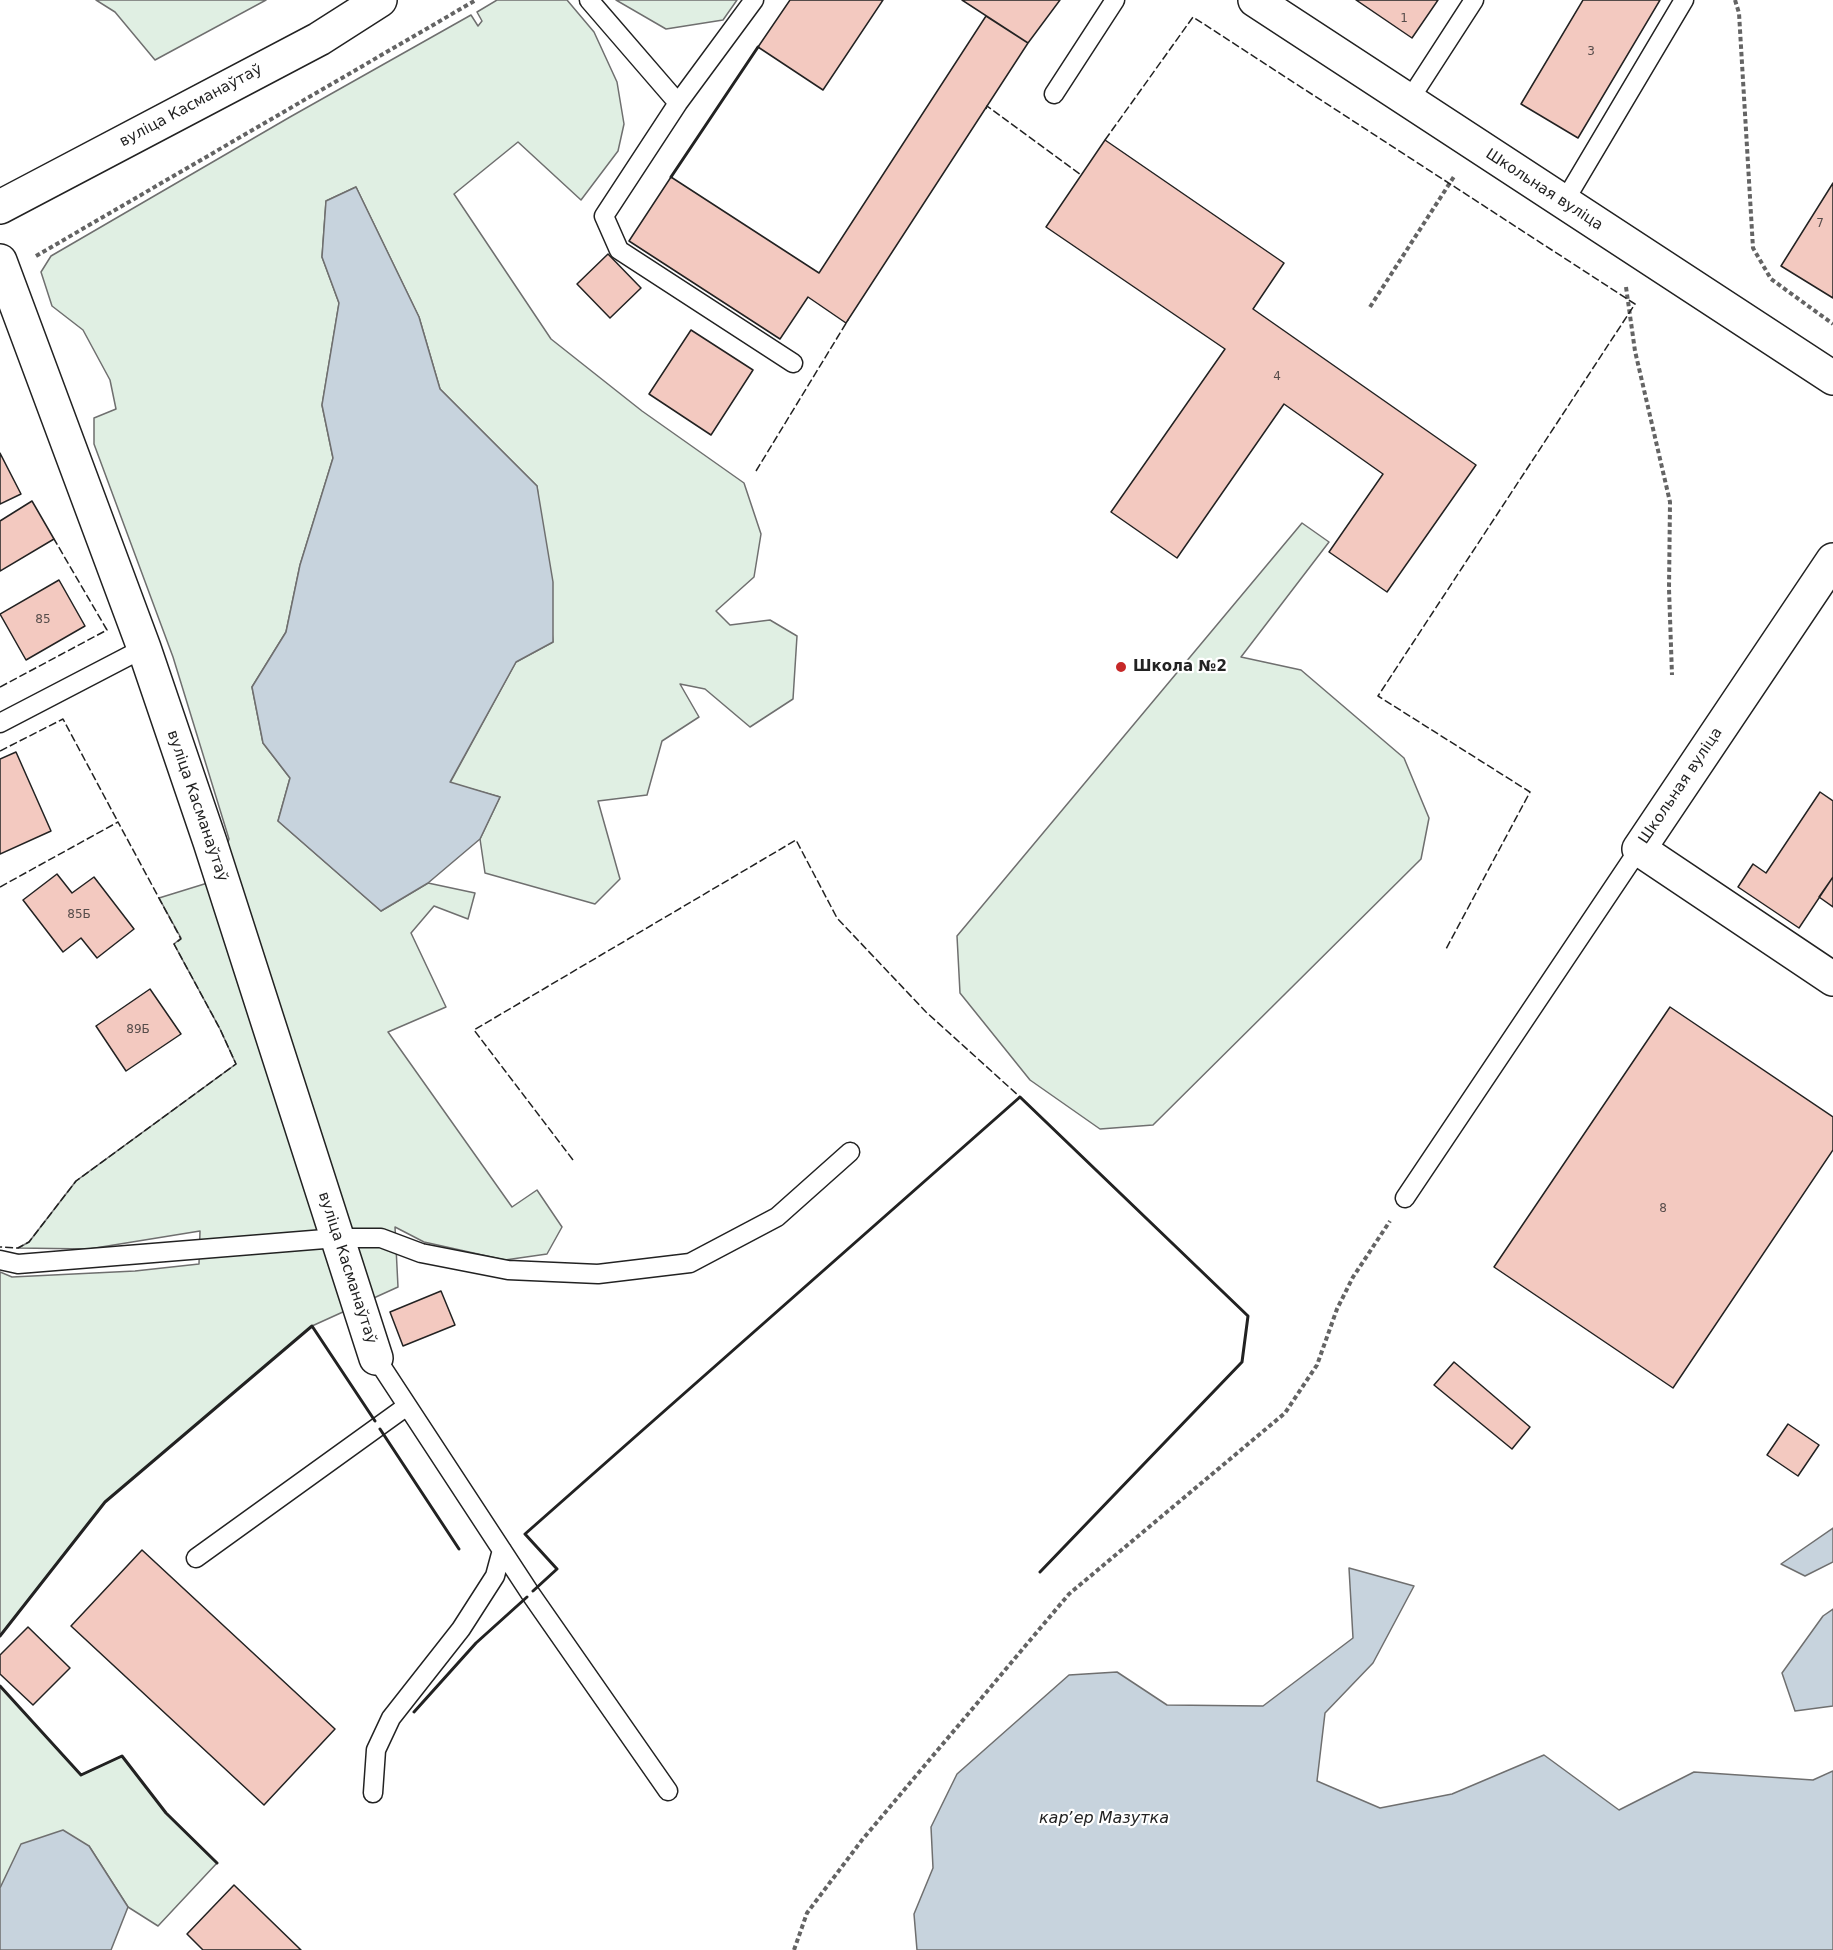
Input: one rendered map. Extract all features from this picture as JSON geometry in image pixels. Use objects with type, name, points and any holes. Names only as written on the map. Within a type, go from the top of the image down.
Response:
[{"type":"street","name":"вуліца Касманаўтаў","points":[[0,207],[319,39],[380,0]]},
{"type":"street","name":"Школьная вуліца","points":[[1255,0],[1833,378]]},
{"type":"street","name":"вуліца Касманаўтаў","points":[[2,266],[144,648],[210,842],[376,1358]]},
{"type":"street","name":"Школьная вуліца","points":[[1833,560],[1639,849],[1833,979]]},
{"type":"lane","points":[[590,0],[678,103]]},
{"type":"lane","points":[[754,0],[678,103],[604,216],[619,250],[793,363]]},
{"type":"lane","points":[[1054,94],[1115,0]]},
{"type":"lane","points":[[1408,102],[1474,0]]},
{"type":"lane","points":[[1563,202],[1684,0]]},
{"type":"lane","points":[[0,723],[144,648]]},
{"type":"lane","points":[[1405,1198],[1639,849]]},
{"type":"lane","points":[[0,1260],[18,1264],[338,1238],[381,1238],[421,1253],[508,1270],[598,1274],[690,1263],[777,1217],[850,1152]]},
{"type":"lane","points":[[376,1358],[502,1551],[668,1791]]},
{"type":"lane","points":[[196,1558],[407,1406]]},
{"type":"lane","points":[[373,1793],[376,1750],[391,1718],[461,1629],[495,1576],[502,1551]]},
{"type":"path","points":[[2,266],[54,248],[476,0]]},
{"type":"path","points":[[1734,0],[1739,13],[1753,248],[1771,279],[1833,324]]},
{"type":"path","points":[[1370,307],[1474,145]]},
{"type":"path","points":[[1625,281],[1635,351],[1670,502],[1669,589],[1672,675]]},
{"type":"path","points":[[794,1950],[807,1913],[861,1840],[1069,1594],[1285,1413],[1317,1365],[1337,1309],[1353,1278],[1405,1198]]},
{"type":"green space","points":[[96,0],[266,0],[155,60],[115,12]]},
{"type":"green space","points":[[497,0],[567,0],[594,32],[617,82],[624,124],[618,151],[581,200],[518,142],[454,194],[551,339],[642,411],[744,483],[761,534],[754,577],[716,611],[730,625],[770,620],[797,636],[793,699],[750,727],[705,689],[680,684],[699,717],[662,741],[647,795],[598,801],[620,879],[595,904],[485,873],[480,839],[500,797],[450,783],[516,662],[553,642],[537,486],[440,389],[419,317],[356,187],[326,201],[322,257],[339,303],[322,405],[333,458],[300,565],[286,632],[252,687],[263,743],[290,778],[278,821],[381,911],[428,883],[475,893],[468,919],[434,906],[411,933],[446,1007],[388,1032],[512,1207],[537,1190],[562,1227],[547,1254],[505,1260],[424,1242],[395,1227],[398,1287],[312,1326],[105,1502],[0,1636],[0,1272],[12,1277],[135,1271],[199,1264],[200,1231],[89,1249],[18,1248],[29,1242],[76,1181],[236,1064],[220,1029],[174,944],[181,938],[159,898],[214,881],[229,839],[173,657],[94,444],[94,418],[116,409],[110,380],[83,330],[52,306],[41,272],[51,256],[471,15],[478,26],[482,21],[477,12]]},
{"type":"green space","points":[[616,0],[737,0],[723,20],[666,29]]},
{"type":"green space","points":[[1302,523],[1329,542],[1241,657],[1301,670],[1404,758],[1429,818],[1421,859],[1153,1125],[1100,1129],[1030,1080],[960,993],[957,936]]},
{"type":"green space","points":[[0,1686],[81,1775],[122,1756],[166,1813],[217,1863],[158,1926],[128,1907],[89,1846],[0,1888]]},
{"type":"water","points":[[356,187],[419,317],[440,389],[537,486],[553,582],[553,642],[516,662],[450,782],[500,797],[480,839],[428,883],[381,911],[278,821],[290,778],[263,743],[252,687],[286,632],[300,565],[333,458],[322,405],[339,303],[322,257],[326,201]]},
{"type":"water","points":[[1833,1528],[1833,1562],[1805,1576],[1781,1564]]},
{"type":"water","name":"карʼер Мазутка","points":[[1349,1568],[1414,1586],[1373,1663],[1325,1713],[1317,1781],[1380,1808],[1452,1794],[1544,1755],[1619,1810],[1694,1772],[1813,1780],[1833,1771],[1833,1950],[917,1950],[914,1914],[933,1868],[931,1827],[957,1774],[1069,1675],[1117,1672],[1167,1705],[1263,1706],[1353,1638]]},
{"type":"water","points":[[1833,1609],[1833,1706],[1795,1711],[1782,1673],[1823,1616]]},
{"type":"water","points":[[63,1830],[89,1846],[128,1907],[111,1950],[0,1950],[0,1888],[21,1844]]},
{"type":"building","points":[[790,0],[883,0],[823,90],[758,47]]},
{"type":"building","points":[[962,0],[1060,0],[1028,43]]},
{"type":"building","points":[[1356,0],[1438,0],[1412,38]]},
{"type":"building","points":[[1583,0],[1660,0],[1578,138],[1521,104]]},
{"type":"building","points":[[986,16],[1028,43],[846,323],[808,297],[780,339],[629,241],[671,177],[819,273]]},
{"type":"building","points":[[1105,140],[1284,263],[1253,309],[1476,465],[1387,592],[1329,552],[1383,474],[1284,404],[1177,558],[1111,512],[1225,349],[1046,227]]},
{"type":"building","points":[[1833,183],[1833,298],[1781,266]]},
{"type":"building","points":[[608,254],[641,288],[610,318],[577,284]]},
{"type":"building","points":[[691,330],[753,370],[711,435],[649,394]]},
{"type":"building","points":[[0,453],[21,494],[0,504]]},
{"type":"building","points":[[32,501],[54,539],[0,571],[0,521]]},
{"type":"building","points":[[59,580],[85,626],[26,660],[0,614]]},
{"type":"building","points":[[16,752],[51,831],[0,854],[0,759]]},
{"type":"building","points":[[1820,792],[1833,801],[1833,877],[1799,928],[1738,887],[1753,864],[1766,873]]},
{"type":"building","points":[[57,874],[72,893],[94,877],[134,929],[97,958],[81,938],[63,952],[23,900]]},
{"type":"building","points":[[1833,877],[1833,907],[1819,897]]},
{"type":"building","points":[[150,989],[181,1034],[126,1071],[96,1026]]},
{"type":"building","points":[[1670,1007],[1833,1117],[1833,1150],[1673,1388],[1494,1267]]},
{"type":"building","points":[[441,1291],[455,1325],[403,1346],[390,1312]]},
{"type":"building","points":[[1454,1362],[1530,1427],[1512,1449],[1434,1385]]},
{"type":"building","points":[[1788,1424],[1819,1445],[1798,1476],[1767,1455]]},
{"type":"building","points":[[142,1550],[335,1729],[264,1805],[71,1626]]},
{"type":"building","points":[[28,1627],[70,1668],[33,1705],[0,1674],[0,1655]]},
{"type":"building","points":[[234,1885],[301,1950],[203,1950],[187,1934]]},
{"type":"fence","points":[[1105,140],[1193,17],[1635,304],[1378,696],[1530,792],[1446,949]]},
{"type":"fence","points":[[986,109],[987,106],[1081,175]]},
{"type":"fence","points":[[756,471],[848,320]]},
{"type":"fence","points":[[0,687],[107,630],[54,539]]},
{"type":"fence","points":[[0,751],[63,719],[118,822]]},
{"type":"fence","points":[[0,887],[118,822],[181,939],[174,944],[220,1029],[236,1064],[76,1181],[29,1242],[18,1248],[0,1247]]},
{"type":"fence","points":[[573,1160],[474,1030],[796,840],[837,918],[926,1012],[1020,1097]]},
{"type":"wall","points":[[671,177],[758,47]]},
{"type":"wall","points":[[533,1591],[557,1569],[525,1534],[1020,1097],[1248,1316],[1242,1362],[1040,1572]]},
{"type":"wall","points":[[0,1636],[105,1502],[312,1326],[375,1421]]},
{"type":"wall","points":[[380,1429],[459,1549]]},
{"type":"wall","points":[[414,1712],[476,1643],[527,1597]]},
{"type":"wall","points":[[0,1686],[81,1775],[122,1756],[166,1813],[217,1863]]},
{"type":"place","name":"Школа №2","points":[[1121,667]]}]
